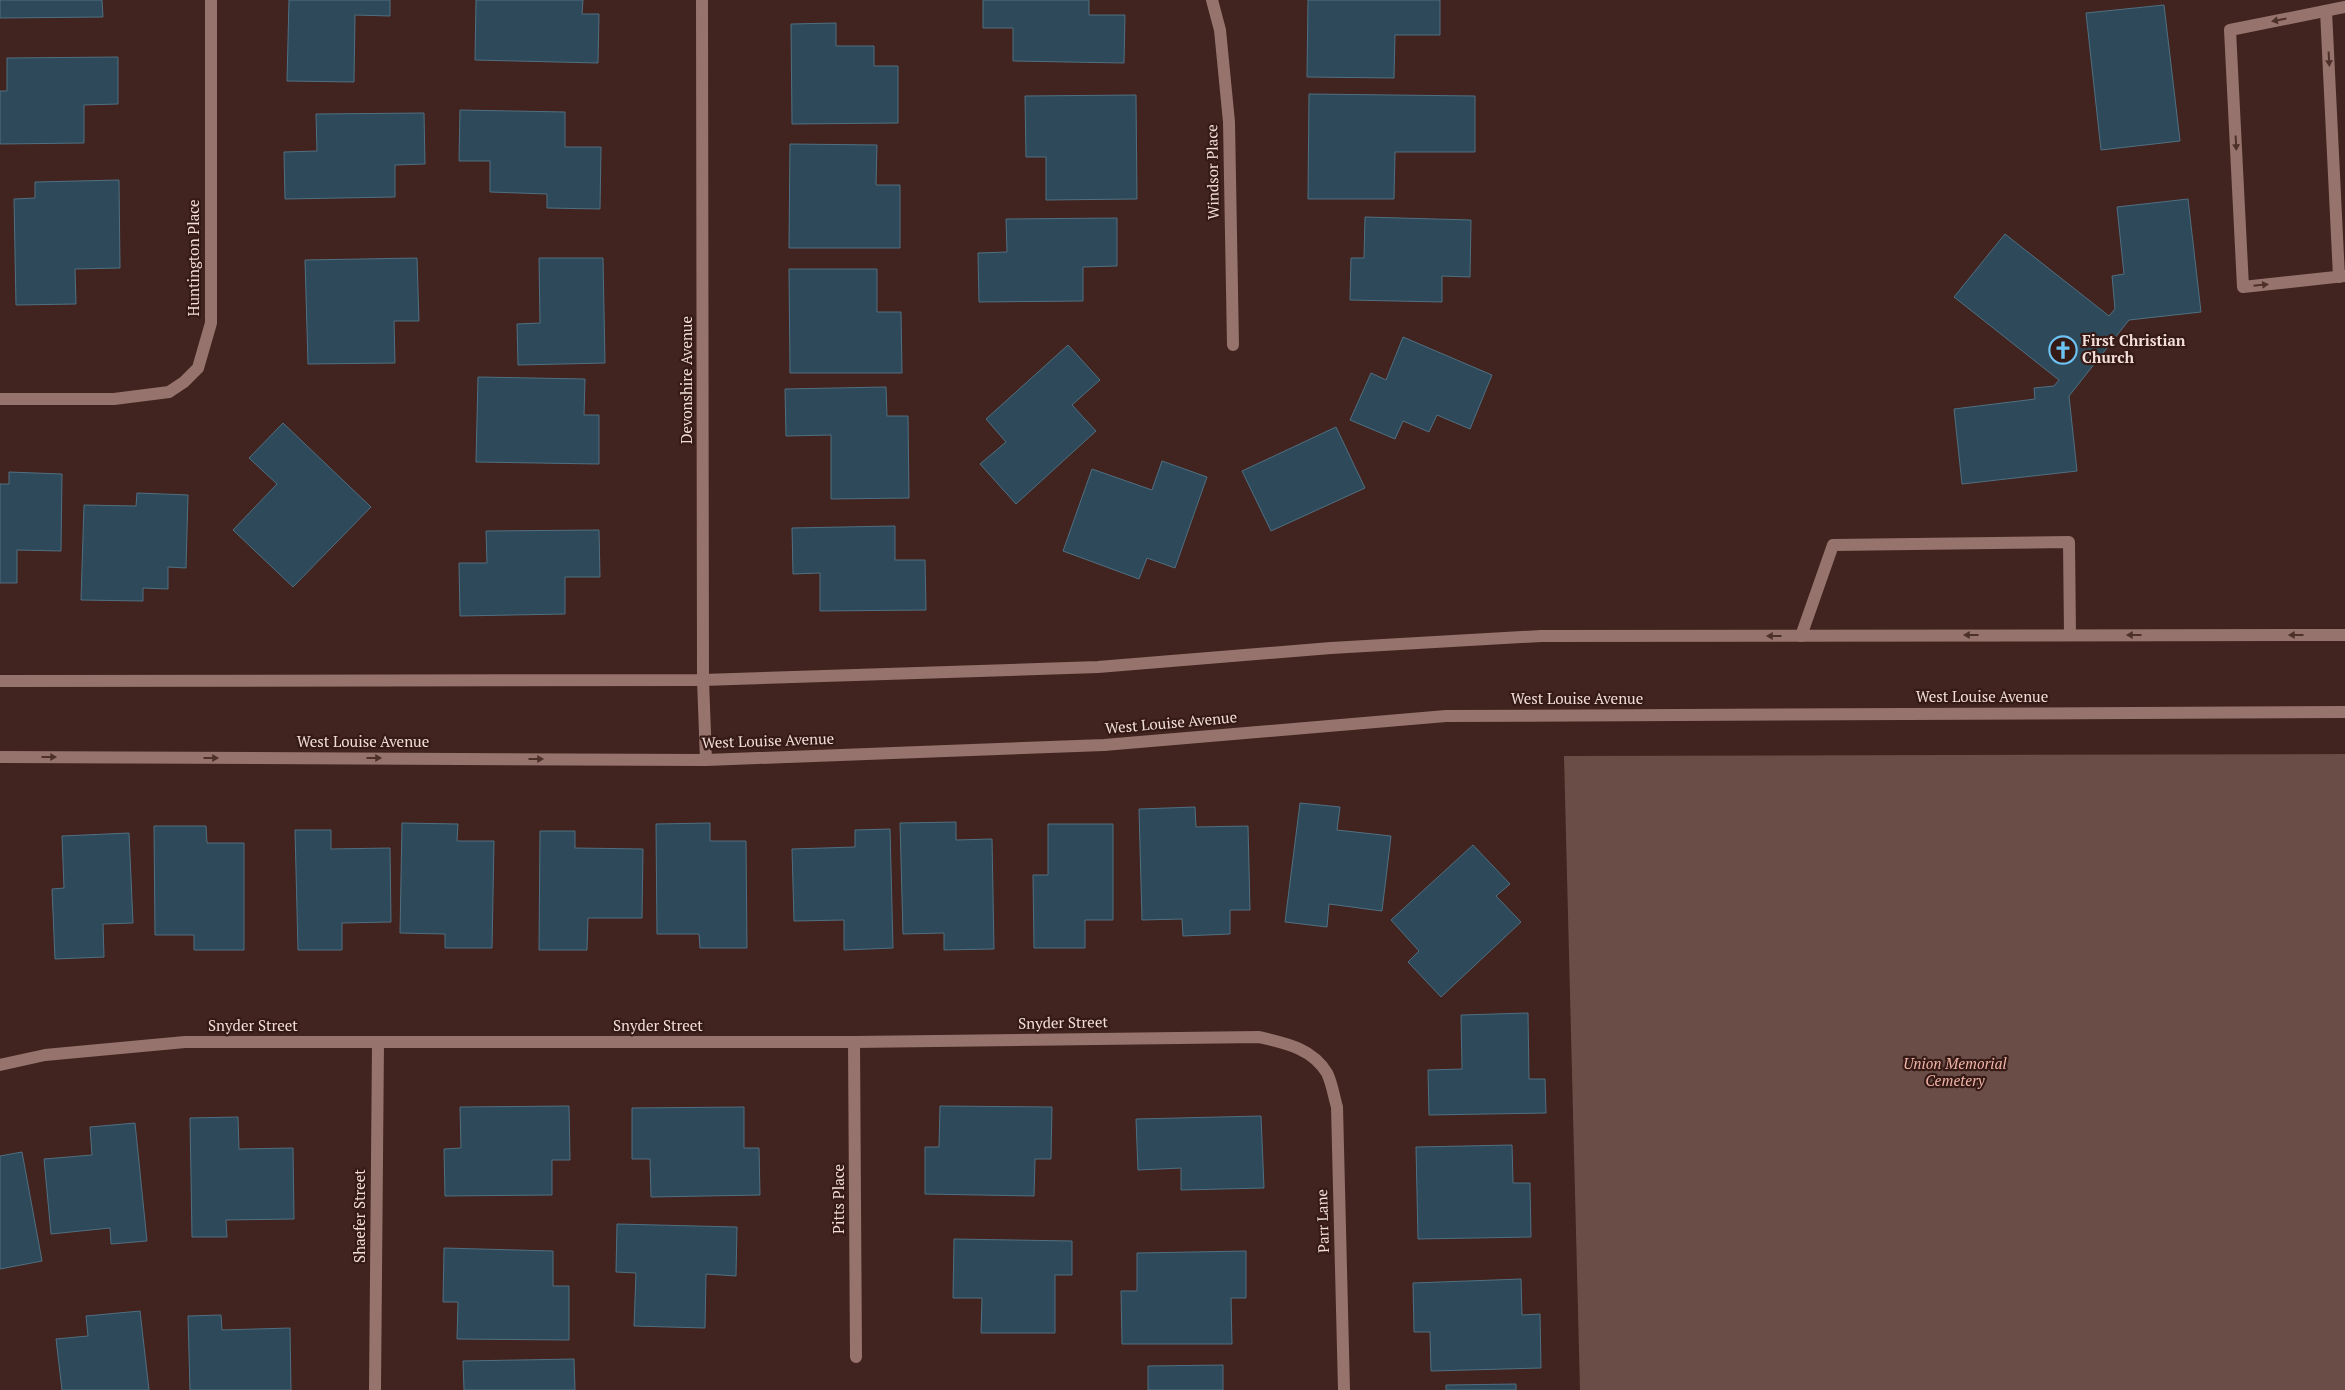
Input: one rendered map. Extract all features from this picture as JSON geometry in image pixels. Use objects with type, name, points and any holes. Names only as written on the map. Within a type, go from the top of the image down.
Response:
[{"type":"main road","name":"Huntington Place","points":[[0,399],[114,399],[169,392],[184,382],[198,368],[210,323],[211,0]]},
{"type":"main road","name":"Devonshire Avenue","points":[[702,0],[704,680],[706,760]]},
{"type":"main road","name":"Windsor Place","points":[[1212,0],[1220,30],[1229,122],[1232,345]]},
{"type":"main road","points":[[2326,11],[2342,277],[2244,287],[2230,30],[2345,7]]},
{"type":"main road","points":[[1801,636],[1833,545],[2069,542],[2070,635]]},
{"type":"main road","points":[[0,681],[704,680],[1098,667],[1331,648],[1541,636],[2345,635]]},
{"type":"main road","name":"West Louise Avenue","points":[[0,757],[706,760],[1104,745],[1446,716],[2345,712]]},
{"type":"main road","name":"Snyder Street","points":[[0,1064],[45,1055],[186,1042],[854,1042],[1259,1037],[1294,1045],[1314,1057]]},
{"type":"main road","name":"Pitts Place","points":[[854,1042],[856,1357]]},
{"type":"main road","name":"Shaefer Street","points":[[375,1390],[378,1043]]},
{"type":"main road","name":"Parr Lane","points":[[1314,1057],[1327,1074],[1337,1108],[1344,1390]]},
{"type":"green space","name":"Union Memorial Cemetery","points":[[2345,754],[2345,1390],[1580,1390],[1564,756]]},
{"type":"building","points":[[0,0],[102,0],[103,17],[0,18]]},
{"type":"building","points":[[289,0],[390,0],[390,16],[355,15],[354,82],[287,81]]},
{"type":"building","points":[[476,0],[583,0],[582,14],[599,14],[598,63],[475,60]]},
{"type":"building","points":[[983,0],[1089,0],[1089,15],[1125,15],[1124,63],[1013,61],[1013,28],[983,28]]},
{"type":"building","points":[[1308,0],[1440,0],[1440,35],[1395,35],[1394,78],[1307,77]]},
{"type":"building","points":[[2164,5],[2180,141],[2101,150],[2086,13]]},
{"type":"building","points":[[836,23],[836,46],[874,46],[874,66],[898,66],[898,123],[792,124],[791,24]]},
{"type":"building","points":[[118,57],[118,104],[84,105],[84,143],[0,144],[0,91],[7,91],[7,58]]},
{"type":"building","points":[[1309,94],[1475,96],[1475,152],[1395,152],[1394,199],[1308,199]]},
{"type":"building","points":[[1136,95],[1137,199],[1046,200],[1046,157],[1026,157],[1025,96]]},
{"type":"building","points":[[460,110],[565,112],[565,147],[601,147],[600,209],[547,208],[547,194],[490,192],[490,161],[459,161]]},
{"type":"building","points":[[424,113],[425,164],[395,165],[395,197],[285,199],[284,152],[317,151],[316,114]]},
{"type":"building","points":[[790,144],[877,145],[876,185],[900,185],[900,248],[789,248]]},
{"type":"building","points":[[119,180],[120,268],[75,269],[76,304],[16,305],[14,199],[35,198],[35,182]]},
{"type":"building","name":"First Christian Church","points":[[2188,199],[2201,312],[2129,320],[2069,396],[2077,471],[1962,484],[1954,409],[2035,399],[2034,388],[2054,386],[2059,380],[1954,297],[2005,234],[2109,316],[2115,309],[2112,276],[2124,274],[2117,207]]},
{"type":"building","points":[[1365,217],[1471,220],[1470,277],[1442,276],[1442,302],[1350,300],[1351,258],[1364,258]]},
{"type":"building","points":[[1117,218],[1117,266],[1083,267],[1083,301],[979,302],[978,253],[1007,252],[1006,219]]},
{"type":"building","points":[[417,258],[419,321],[394,321],[395,363],[308,364],[305,260]]},
{"type":"building","points":[[539,258],[603,258],[605,363],[518,365],[517,324],[540,323]]},
{"type":"building","points":[[789,269],[877,269],[877,312],[901,312],[902,373],[790,373]]},
{"type":"building","points":[[1403,337],[1492,375],[1470,429],[1437,415],[1429,432],[1403,421],[1395,439],[1350,420],[1371,373],[1386,380]]},
{"type":"building","points":[[1068,345],[1100,380],[1072,405],[1096,431],[1016,504],[980,464],[1006,442],[986,419]]},
{"type":"building","points":[[478,377],[585,379],[584,415],[599,415],[599,464],[476,462]]},
{"type":"building","points":[[886,387],[887,416],[908,416],[909,498],[831,499],[831,435],[786,436],[785,389]]},
{"type":"building","points":[[283,423],[371,507],[293,587],[233,530],[277,484],[249,458]]},
{"type":"building","points":[[1336,427],[1365,488],[1271,531],[1242,471]]},
{"type":"building","points":[[1162,461],[1207,477],[1175,568],[1147,558],[1139,579],[1063,551],[1092,469],[1152,490]]},
{"type":"building","points":[[9,472],[62,474],[61,551],[17,550],[17,583],[0,583],[0,484],[9,484]]},
{"type":"building","points":[[137,493],[188,495],[186,568],[168,567],[168,589],[143,588],[143,601],[81,600],[84,505],[136,506]]},
{"type":"building","points":[[895,526],[895,560],[925,560],[926,610],[820,611],[820,573],[793,574],[792,528]]},
{"type":"building","points":[[599,530],[600,577],[565,577],[565,614],[460,616],[459,563],[487,563],[486,531]]},
{"type":"building","points":[[1300,803],[1340,807],[1337,830],[1391,836],[1382,911],[1329,904],[1327,927],[1285,922]]},
{"type":"building","points":[[1195,807],[1196,827],[1248,826],[1250,910],[1230,910],[1230,934],[1183,936],[1182,919],[1142,920],[1139,809]]},
{"type":"building","points":[[956,822],[956,840],[992,839],[994,949],[944,950],[944,933],[903,934],[900,823]]},
{"type":"building","points":[[402,823],[458,824],[457,841],[494,841],[492,948],[445,948],[445,934],[400,933]]},
{"type":"building","points":[[710,823],[710,841],[746,841],[747,948],[700,948],[699,934],[657,934],[656,824]]},
{"type":"building","points":[[1048,824],[1113,824],[1113,920],[1085,920],[1085,948],[1034,948],[1033,875],[1048,875]]},
{"type":"building","points":[[154,826],[206,826],[207,843],[244,843],[244,950],[194,950],[194,935],[155,935]]},
{"type":"building","points":[[890,829],[893,948],[844,950],[844,920],[794,921],[792,849],[855,847],[855,830]]},
{"type":"building","points":[[295,830],[331,830],[331,849],[390,848],[391,922],[342,923],[342,950],[298,950]]},
{"type":"building","points":[[540,831],[575,831],[575,848],[643,849],[642,918],[588,918],[587,950],[539,950]]},
{"type":"building","points":[[129,833],[133,923],[103,924],[104,957],[55,959],[52,889],[64,888],[62,836]]},
{"type":"building","points":[[1473,845],[1510,884],[1496,896],[1521,922],[1441,997],[1408,962],[1419,951],[1391,920]]},
{"type":"building","points":[[1528,1013],[1529,1079],[1545,1079],[1546,1113],[1429,1115],[1428,1070],[1462,1069],[1461,1015]]},
{"type":"building","points":[[569,1106],[570,1160],[552,1160],[552,1195],[445,1196],[444,1149],[461,1148],[460,1107]]},
{"type":"building","points":[[940,1106],[1052,1107],[1051,1159],[1035,1159],[1034,1196],[925,1194],[925,1147],[939,1147]]},
{"type":"building","points":[[744,1107],[744,1148],[759,1148],[760,1195],[651,1197],[650,1159],[632,1159],[632,1108]]},
{"type":"building","points":[[1261,1116],[1264,1188],[1181,1190],[1181,1168],[1138,1170],[1136,1119]]},
{"type":"building","points":[[238,1117],[239,1149],[293,1148],[294,1219],[226,1220],[227,1237],[192,1237],[190,1118]]},
{"type":"building","points":[[135,1123],[147,1241],[111,1244],[110,1228],[51,1234],[44,1159],[92,1155],[90,1127]]},
{"type":"building","points":[[1512,1145],[1513,1183],[1530,1183],[1531,1237],[1418,1239],[1416,1147]]},
{"type":"building","points":[[22,1152],[42,1261],[0,1269],[0,1156]]},
{"type":"building","points":[[617,1224],[737,1227],[736,1276],[706,1274],[705,1328],[634,1326],[636,1273],[616,1272]]},
{"type":"building","points":[[954,1239],[1072,1241],[1072,1275],[1055,1275],[1055,1333],[981,1333],[982,1298],[953,1298]]},
{"type":"building","points":[[444,1248],[553,1251],[553,1286],[569,1286],[569,1340],[457,1339],[458,1302],[443,1302]]},
{"type":"building","points":[[1246,1251],[1246,1298],[1231,1298],[1232,1344],[1122,1344],[1121,1291],[1137,1291],[1137,1253]]},
{"type":"building","points":[[1521,1279],[1522,1315],[1540,1314],[1541,1368],[1431,1371],[1430,1332],[1414,1332],[1413,1283]]},
{"type":"building","points":[[140,1311],[149,1390],[62,1390],[56,1339],[88,1336],[86,1316]]},
{"type":"building","points":[[221,1315],[222,1330],[290,1328],[291,1390],[190,1390],[188,1316]]},
{"type":"building","points":[[574,1359],[575,1390],[464,1390],[463,1361]]},
{"type":"building","points":[[1223,1365],[1223,1390],[1148,1390],[1148,1366]]},
{"type":"building","points":[[1516,1384],[1516,1390],[1446,1390],[1446,1385]]},
{"type":"place","name":"First Christian Church","points":[[2063,350]]}]
